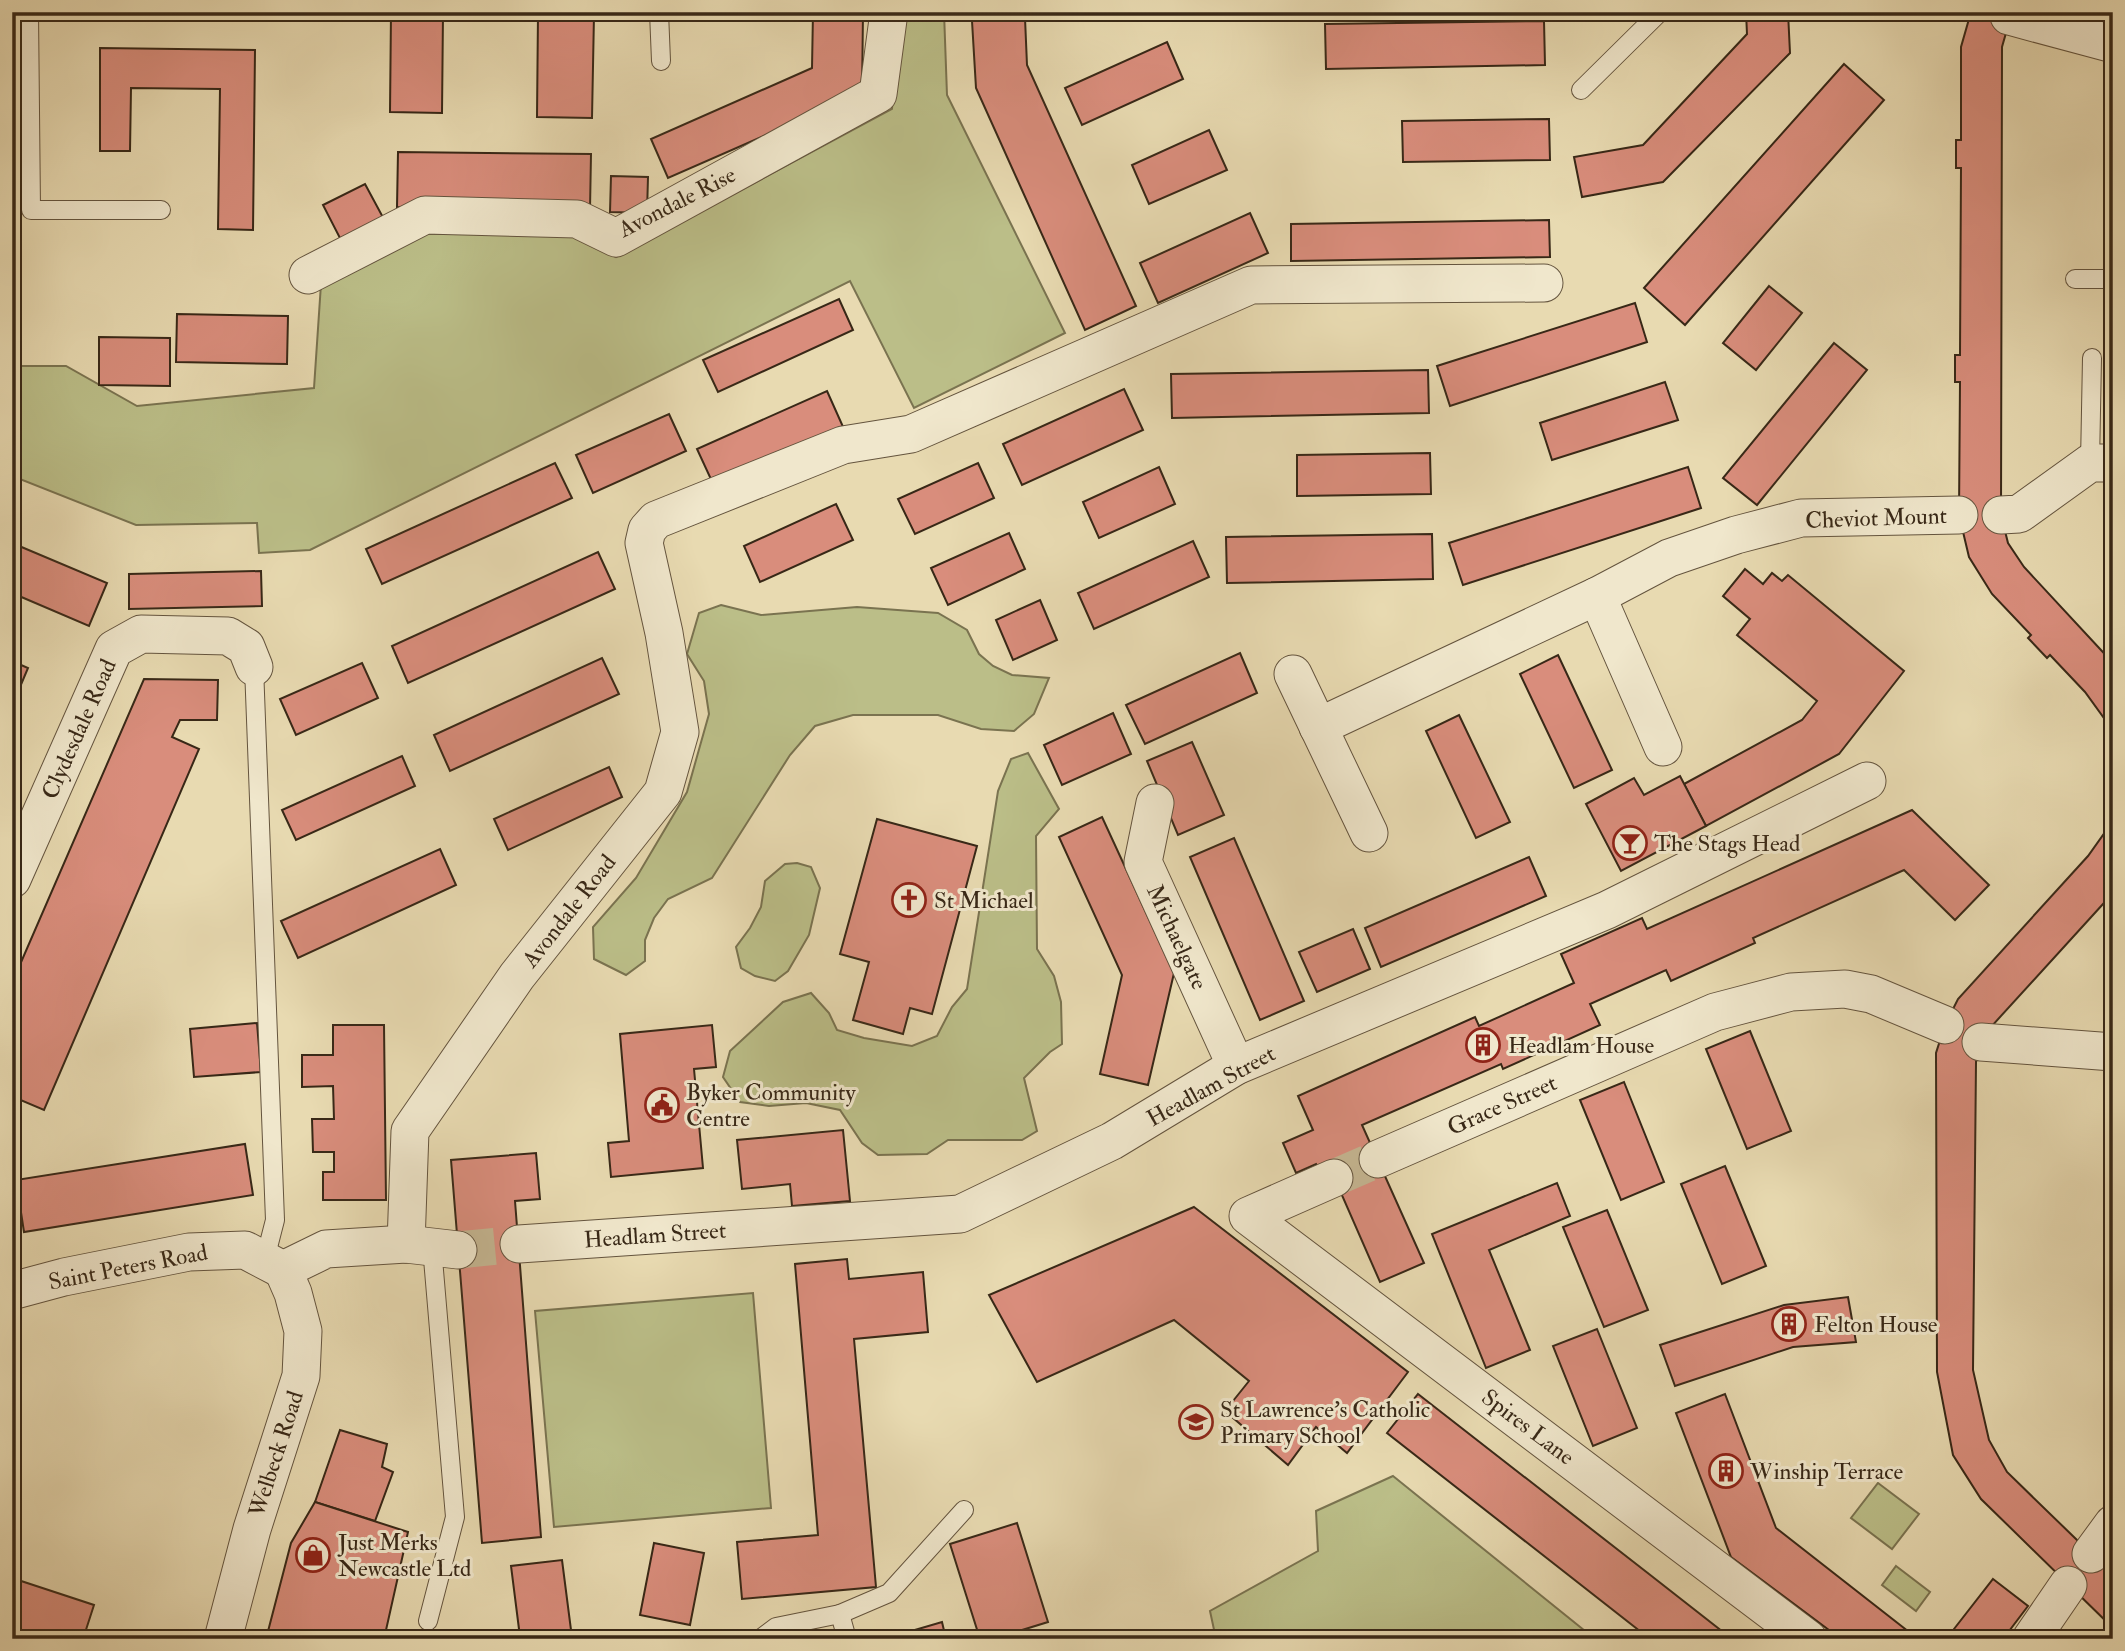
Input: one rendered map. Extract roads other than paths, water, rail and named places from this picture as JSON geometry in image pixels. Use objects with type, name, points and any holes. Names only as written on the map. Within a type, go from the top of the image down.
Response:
[{"type":"street","name":"Avondale Rise","points":[[308,275],[425,215],[577,219],[616,238],[878,94],[889,12]]},
{"type":"street","points":[[2009,16],[2113,44]]},
{"type":"street","name":"Avondale Road","points":[[432,1247],[410,1131],[517,976],[663,792],[680,732],[664,633],[644,543],[647,530],[656,520],[843,444],[911,434],[1251,285],[1544,283]]},
{"type":"street","points":[[2001,515],[2019,514],[2102,463]]},
{"type":"street","name":"Cheviot Mount","points":[[1318,727],[1597,596],[1669,558],[1736,535],[1801,519],[1959,515]]},
{"type":"street","points":[[1597,596],[1663,747]]},
{"type":"street","name":"Clydesdale Road","points":[[12,879],[114,649],[141,634],[228,636],[246,647],[254,667]]},
{"type":"street","points":[[1293,674],[1369,833]]},
{"type":"street","name":"Headlam Street","points":[[519,1244],[960,1214],[1112,1141],[1237,1066],[1607,910],[1867,781]]},
{"type":"street","name":"Michaelgate","points":[[1155,803],[1143,862],[1237,1066]]},
{"type":"street","name":"Grace Street","points":[[1378,1159],[1715,1012],[1791,992],[1845,989],[1871,993],[1945,1025]]},
{"type":"street","points":[[1981,1042],[2113,1052]]},
{"type":"street","name":"Spires Lane","points":[[1335,1178],[1248,1216],[1808,1639]]},
{"type":"street","points":[[274,1265],[326,1249],[432,1247]]},
{"type":"street","name":"Saint Peters Road","points":[[12,1291],[64,1277],[189,1252],[245,1250],[274,1265]]},
{"type":"street","name":"Welbeck Road","points":[[223,1639],[252,1529],[301,1376],[303,1331],[293,1293],[274,1265]]},
{"type":"street","points":[[2091,1554],[2113,1524]]},
{"type":"street","points":[[2031,1639],[2068,1585]]},
{"type":"lane","points":[[29,12],[30,210],[160,209]]},
{"type":"lane","points":[[659,12],[661,61]]},
{"type":"lane","points":[[1581,90],[1660,12]]},
{"type":"lane","points":[[2075,279],[2113,279]]},
{"type":"lane","points":[[2092,358],[2102,463]]},
{"type":"lane","points":[[254,667],[275,1220],[274,1265]]},
{"type":"lane","points":[[428,1621],[455,1517],[432,1247]]},
{"type":"lane","points":[[760,1639],[776,1627],[840,1615],[889,1593],[964,1510]]},
{"type":"lane","points":[[840,1615],[847,1639]]},
{"type":"tunnel","points":[[1334,1178],[1378,1159]]},
{"type":"tunnel","points":[[458,1250],[519,1244]]},
{"type":"place","name":"The Stags Head","points":[[1630,843]]},
{"type":"place","name":"St Michael","points":[[909,900]]},
{"type":"place","name":"Headlam House","points":[[1483,1045]]},
{"type":"place","name":"Byker Community Centre","points":[[662,1105]]},
{"type":"place","name":"Felton House","points":[[1789,1324]]},
{"type":"place","name":"St Lawrence's Catholic Primary School","points":[[1196,1422]]},
{"type":"place","name":"Winship Terrace","points":[[1726,1471]]},
{"type":"place","name":"Just Merks Newcastle Ltd","points":[[313,1555]]}]
